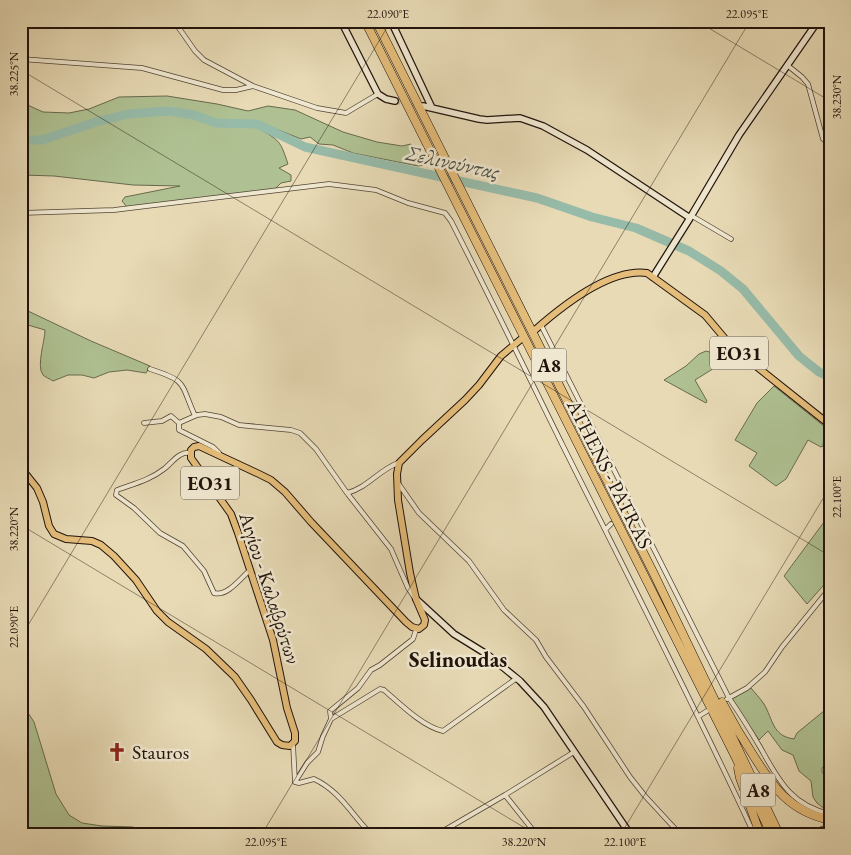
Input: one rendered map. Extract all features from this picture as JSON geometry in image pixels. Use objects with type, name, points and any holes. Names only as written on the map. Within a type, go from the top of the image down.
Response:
[{"type":"highway","name":"ATHENS - PATRAS","points":[[365,21],[736,758],[771,834]]},
{"type":"highway","name":"ATHENS - PATRAS","points":[[376,21],[708,684],[779,834]]},
{"type":"highway","points":[[708,684],[721,701],[736,729],[776,790],[800,809],[830,820]]},
{"type":"highway","points":[[736,758],[740,778],[760,834]]},
{"type":"highway","points":[[813,834],[830,828]]},
{"type":"highway","points":[[824,834],[830,832]]},
{"type":"main road","name":"ΕΟ31","points":[[535,330],[592,287],[617,276],[644,272],[654,277],[705,315],[732,347],[830,424]]},
{"type":"main road","points":[[416,630],[424,625],[425,620],[416,599],[399,508],[397,482],[399,463],[466,400],[501,356],[517,342]]},
{"type":"main road","name":"ΕΟ31","points":[[190,453],[193,447],[199,446],[271,480],[285,492],[341,554],[416,630]]},
{"type":"main road","name":"Αιγίου - Καλαβρύτων","points":[[190,453],[191,458],[231,514],[275,650],[287,708],[295,734],[293,744]]},
{"type":"main road","points":[[21,468],[36,488],[43,502],[49,526],[54,534],[66,540],[92,541],[101,545],[114,556],[136,580],[157,611],[168,622],[206,649],[234,677],[277,742],[286,746],[293,744]]},
{"type":"street","points":[[174,21],[204,60],[253,86],[317,108],[346,113],[378,94]]},
{"type":"street","points":[[341,21],[378,94],[386,99],[395,101]]},
{"type":"street","points":[[391,21],[432,108]]},
{"type":"street","points":[[654,277],[739,135],[818,21]]},
{"type":"street","points":[[21,59],[142,68],[223,90],[236,90],[253,86]]},
{"type":"street","points":[[787,65],[806,82],[823,139],[830,145]]},
{"type":"street","points":[[423,106],[487,120],[520,118],[543,126],[586,150],[691,217],[731,239]]},
{"type":"street","points":[[21,212],[114,210],[329,184],[376,190],[416,206],[445,212],[517,342],[606,530],[699,716],[754,834]]},
{"type":"street","points":[[541,325],[729,698],[782,784],[797,799],[811,808],[830,814]]},
{"type":"street","points":[[150,368],[179,381],[184,386],[195,416]]},
{"type":"street","points":[[179,423],[195,416],[210,415],[239,425],[291,430],[300,433],[316,449],[347,493],[391,549],[408,588],[416,599],[454,634],[488,655],[531,691],[630,834]]},
{"type":"street","points":[[144,423],[162,421],[171,416],[179,423],[179,430],[212,447],[224,458]]},
{"type":"street","points":[[190,453],[181,454],[153,476],[118,489],[116,495],[134,508],[163,535],[183,546],[204,571],[214,593],[224,592],[249,570]]},
{"type":"street","points":[[347,493],[361,488],[378,474],[399,463]]},
{"type":"street","points":[[397,482],[419,513],[478,572],[504,610],[536,640],[546,657],[584,707],[630,777],[680,834]]},
{"type":"street","points":[[624,510],[631,504]]},
{"type":"street","points":[[606,530],[611,524]]},
{"type":"street","points":[[723,702],[747,688],[765,672],[782,647],[830,588]]},
{"type":"street","points":[[331,720],[330,711],[358,688],[371,670],[413,639],[416,630]]},
{"type":"street","points":[[295,782],[307,763],[318,752],[331,720],[382,688],[408,712],[444,731],[517,678]]},
{"type":"street","points":[[699,716],[708,711]]},
{"type":"street","points":[[293,744],[295,782]]},
{"type":"street","points":[[438,834],[574,752]]},
{"type":"street","points":[[295,782],[299,783],[314,778],[328,787],[350,807],[359,822],[371,834]]},
{"type":"street","points":[[505,795],[536,834]]},
{"type":"green space","points":[[167,96],[248,111],[268,106],[295,110],[343,132],[377,142],[402,146],[411,144],[425,165],[418,166],[353,153],[333,145],[319,144],[310,137],[301,139],[261,123],[258,128],[275,139],[283,150],[288,164],[279,168],[291,175],[291,181],[281,183],[275,189],[127,207],[122,201],[125,197],[180,186],[133,185],[54,176],[21,175],[21,102],[43,112],[69,113],[89,109],[119,97]]},
{"type":"green space","points":[[21,305],[28,311],[91,341],[150,366],[146,373],[127,370],[109,372],[94,378],[82,375],[68,375],[53,381],[43,375],[40,366],[45,330],[21,323]]},
{"type":"green space","points":[[706,351],[720,355],[724,362],[695,380],[707,401],[706,403],[664,380],[686,366],[699,354]]},
{"type":"green space","points":[[774,386],[825,427],[823,446],[821,447],[808,440],[786,479],[776,486],[749,466],[757,453],[735,440],[757,403]]},
{"type":"green space","points":[[830,514],[830,578],[807,604],[784,576]]},
{"type":"green space","points":[[751,688],[764,704],[777,731],[794,739],[797,733],[830,706],[830,761],[822,768],[822,772],[830,783],[830,811],[817,803],[813,797],[811,781],[799,771],[793,755],[782,750],[768,731],[759,740],[731,698]]},
{"type":"green space","points":[[21,702],[34,722],[56,794],[69,815],[82,823],[133,827],[145,834],[21,834]]},
{"type":"waterway","name":"Σελινούντας","points":[[21,140],[42,140],[96,122],[128,114],[168,111],[194,115],[216,123],[257,124],[305,147],[537,198],[592,217],[636,228],[689,251],[721,271],[743,289],[799,356],[819,372],[830,377]]},
{"type":"tunnel","points":[[395,101],[421,106]]},
{"type":"place","name":"Stauros","points":[[117,752]]},
{"type":"district","name":"Selinoudas","points":[[458,659]]}]
